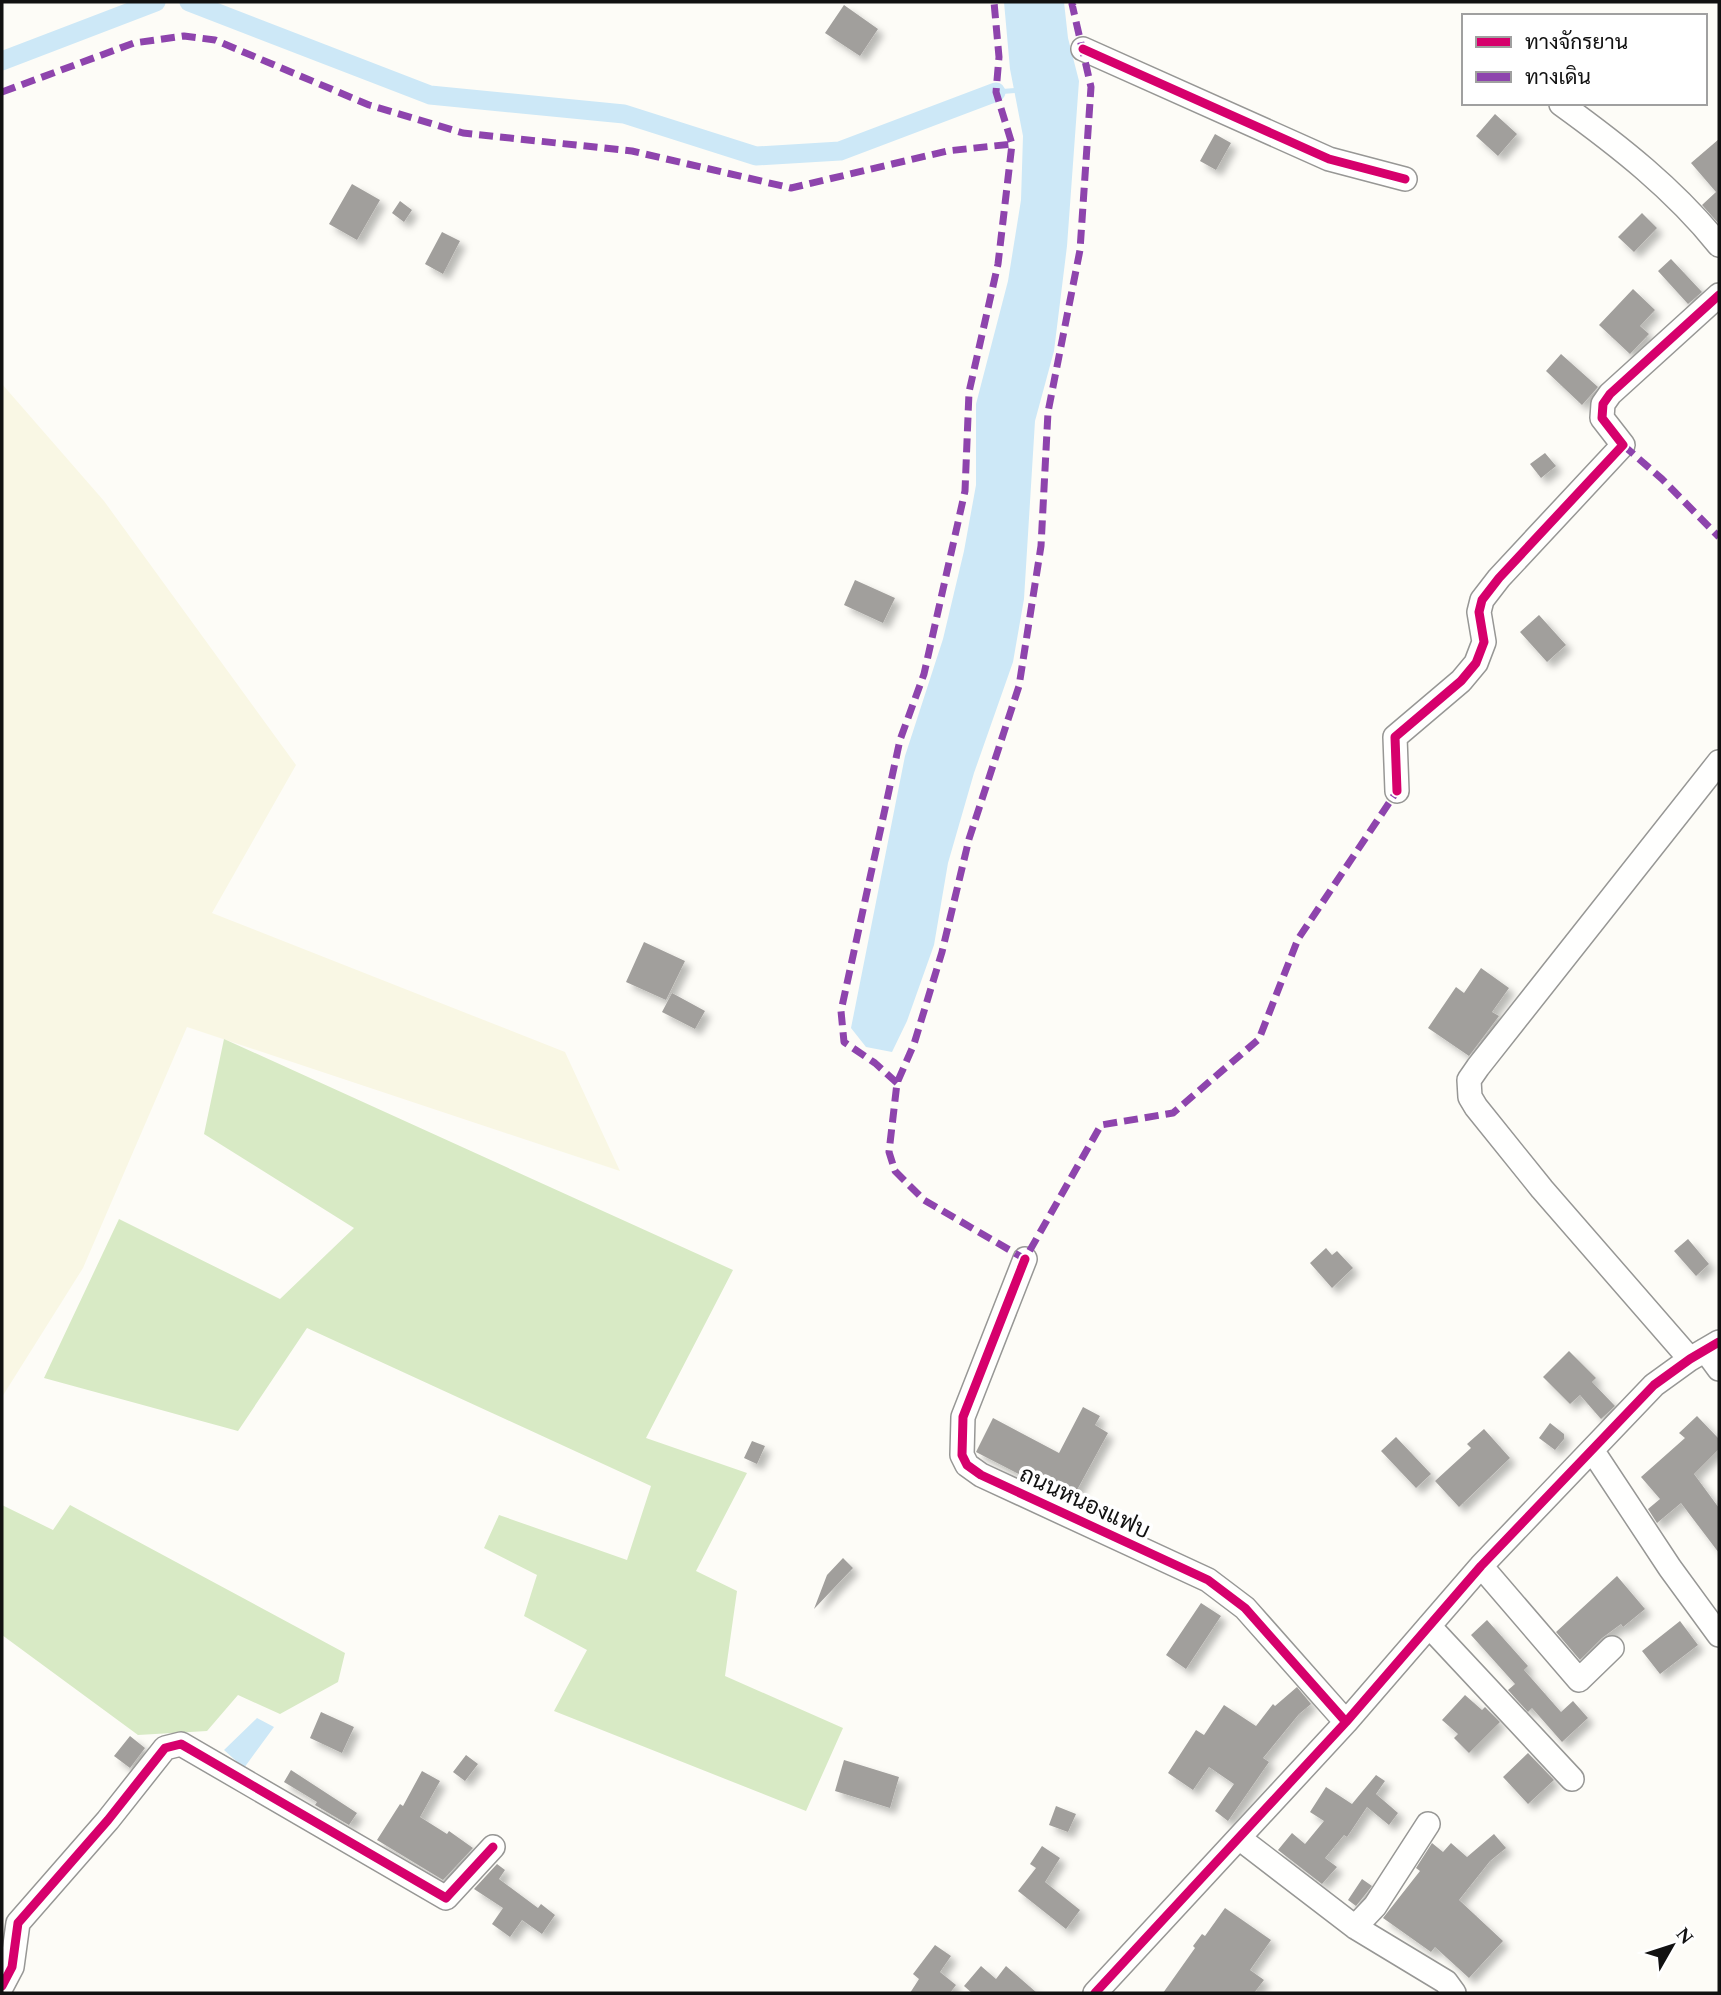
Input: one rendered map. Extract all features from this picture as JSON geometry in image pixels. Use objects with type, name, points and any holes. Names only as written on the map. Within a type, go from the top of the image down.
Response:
[{"type":"street","points":[[1083,50],[1329,159],[1405,179]]},
{"type":"street","points":[[1562,105],[1635,158],[1671,192],[1719,245]]},
{"type":"street","points":[[1397,791],[1395,737],[1461,681],[1476,663],[1484,642],[1479,612],[1482,600],[1525,549],[1623,445],[1602,418],[1603,404],[1610,394],[1719,295]]},
{"type":"street","points":[[1719,762],[1469,1080],[1469,1089],[1476,1107],[1534,1178],[1705,1351],[1719,1369]]},
{"type":"street","name":"ถนนหนองแฟบ","points":[[1025,1259],[962,1418],[962,1455],[967,1465],[981,1475],[1208,1580],[1245,1608],[1346,1722]]},
{"type":"street","points":[[1096,1993],[1346,1722],[1481,1566],[1654,1385],[1705,1351]]},
{"type":"street","points":[[1592,1450],[1670,1568],[1719,1634]]},
{"type":"street","points":[[1481,1566],[1579,1679],[1612,1648]]},
{"type":"street","points":[[1429,1626],[1572,1779]]},
{"type":"street","points":[[2,1986],[12,1967],[18,1923],[108,1820],[165,1748],[181,1744],[446,1898],[493,1847]]},
{"type":"street","points":[[1355,1927],[1375,1906],[1428,1824]]},
{"type":"street","points":[[1239,1838],[1355,1927],[1447,1982],[1454,1993]]},
{"type":"shaded area","points":[[2,384],[104,501],[296,765],[212,913],[565,1052],[620,1171],[187,1027],[83,1268],[2,1397]]},
{"type":"green space","points":[[224,1039],[733,1270],[646,1438],[747,1473],[696,1571],[737,1591],[725,1676],[843,1728],[806,1811],[554,1711],[587,1650],[524,1616],[537,1575],[484,1548],[499,1515],[627,1560],[651,1486],[307,1328],[238,1431],[44,1378],[119,1219],[280,1299],[354,1228],[204,1134]]},
{"type":"green space","points":[[2,1505],[53,1530],[70,1505],[345,1653],[338,1682],[280,1714],[238,1695],[207,1731],[138,1735],[2,1635]]},
{"type":"water","points":[[1004,2],[1064,2],[1068,38],[1079,81],[1067,246],[1054,351],[1035,421],[1024,599],[1013,662],[974,773],[948,863],[934,945],[907,1021],[892,1052],[866,1047],[851,1028],[905,756],[943,639],[964,551],[976,485],[976,404],[1008,281],[1021,200],[1023,136],[1010,69]]},
{"type":"water","points":[[257,1718],[274,1727],[244,1768],[224,1750]]},
{"type":"building","points":[[844,5],[878,29],[860,56],[825,33]]},
{"type":"building","points":[[1495,114],[1517,134],[1498,156],[1476,136]]},
{"type":"building","points":[[1215,134],[1231,143],[1216,170],[1200,161]]},
{"type":"building","points":[[1719,139],[1719,224],[1702,205],[1716,192],[1691,163]]},
{"type":"building","points":[[352,184],[380,200],[357,240],[329,224]]},
{"type":"building","points":[[400,201],[412,210],[404,222],[392,213]]},
{"type":"building","points":[[1642,213],[1657,228],[1634,252],[1618,237]]},
{"type":"building","points":[[442,232],[460,241],[443,274],[425,264]]},
{"type":"building","points":[[1671,259],[1702,292],[1688,304],[1658,271]]},
{"type":"building","points":[[1633,289],[1655,310],[1640,326],[1649,334],[1630,354],[1599,325]]},
{"type":"building","points":[[1561,354],[1598,387],[1582,405],[1546,371]]},
{"type":"building","points":[[1545,453],[1556,466],[1541,478],[1530,464]]},
{"type":"building","points":[[855,580],[895,598],[883,623],[844,605]]},
{"type":"building","points":[[1539,615],[1566,645],[1547,662],[1520,632]]},
{"type":"building","points":[[644,942],[685,961],[666,1000],[626,982]]},
{"type":"building","points":[[1481,968],[1509,988],[1492,1012],[1499,1016],[1469,1056],[1428,1028],[1456,987],[1464,993]]},
{"type":"building","points":[[672,993],[705,1011],[695,1029],[662,1012]]},
{"type":"building","points":[[1688,1239],[1709,1264],[1696,1276],[1674,1251]]},
{"type":"building","points":[[1326,1248],[1332,1255],[1337,1251],[1353,1268],[1332,1288],[1310,1263]]},
{"type":"building","points":[[1569,1351],[1596,1378],[1592,1382],[1615,1406],[1601,1419],[1580,1395],[1570,1404],[1543,1377]]},
{"type":"building","points":[[1083,1407],[1100,1416],[1095,1425],[1108,1433],[1071,1501],[976,1452],[993,1418],[1059,1453]]},
{"type":"building","points":[[1697,1416],[1719,1439],[1719,1449],[1694,1474],[1719,1508],[1719,1553],[1681,1503],[1657,1523],[1648,1509],[1660,1499],[1641,1477],[1685,1438],[1679,1433]]},
{"type":"building","points":[[1550,1423],[1564,1434],[1564,1439],[1555,1450],[1539,1438]]},
{"type":"building","points":[[1484,1429],[1510,1458],[1459,1507],[1435,1481],[1471,1448],[1467,1444]]},
{"type":"building","points":[[1396,1437],[1431,1474],[1416,1488],[1381,1451]]},
{"type":"building","points":[[752,1441],[765,1446],[757,1464],[744,1458]]},
{"type":"building","points":[[843,1558],[853,1568],[814,1609],[827,1575]]},
{"type":"building","points":[[1617,1576],[1645,1609],[1623,1627],[1621,1624],[1602,1638],[1580,1660],[1556,1632]]},
{"type":"building","points":[[1201,1603],[1221,1616],[1186,1669],[1166,1655]]},
{"type":"building","points":[[1487,1620],[1528,1666],[1524,1670],[1561,1712],[1573,1701],[1588,1718],[1562,1742],[1532,1708],[1528,1712],[1508,1690],[1515,1684],[1471,1635]]},
{"type":"building","points":[[1680,1621],[1698,1645],[1660,1674],[1642,1651]]},
{"type":"building","points":[[1297,1687],[1311,1704],[1299,1714],[1263,1758],[1269,1762],[1228,1821],[1215,1811],[1234,1784],[1209,1767],[1193,1790],[1168,1773],[1196,1730],[1204,1735],[1224,1705],[1256,1726],[1273,1704],[1275,1706]]},
{"type":"building","points":[[1465,1695],[1482,1710],[1485,1707],[1500,1722],[1469,1753],[1454,1738],[1458,1734],[1442,1720]]},
{"type":"building","points":[[321,1712],[354,1727],[342,1753],[310,1738]]},
{"type":"building","points":[[130,1736],[145,1748],[130,1768],[114,1756]]},
{"type":"building","points":[[1528,1753],[1554,1780],[1528,1804],[1503,1777]]},
{"type":"building","points":[[466,1755],[478,1764],[465,1781],[453,1772]]},
{"type":"building","points":[[844,1760],[899,1777],[890,1808],[835,1791]]},
{"type":"building","points":[[291,1770],[357,1813],[349,1825],[284,1782]]},
{"type":"building","points":[[422,1771],[440,1781],[420,1817],[447,1834],[449,1831],[473,1848],[443,1880],[377,1840],[400,1804],[403,1806]]},
{"type":"building","points":[[1376,1775],[1385,1781],[1376,1794],[1398,1813],[1389,1825],[1367,1807],[1347,1837],[1344,1835],[1325,1858],[1337,1867],[1322,1884],[1278,1850],[1292,1833],[1305,1844],[1324,1821],[1310,1812],[1326,1787],[1352,1804]]},
{"type":"building","points":[[1056,1806],[1076,1814],[1068,1832],[1049,1825]]},
{"type":"building","points":[[1494,1834],[1506,1848],[1490,1861],[1459,1900],[1503,1941],[1469,1978],[1435,1947],[1431,1952],[1383,1918],[1420,1871],[1416,1868],[1432,1843],[1443,1852],[1451,1843],[1467,1857]]},
{"type":"building","points":[[1042,1846],[1060,1858],[1045,1882],[1080,1910],[1066,1929],[1018,1891],[1036,1868],[1030,1864]]},
{"type":"building","points":[[497,1864],[505,1870],[499,1879],[538,1908],[541,1904],[555,1915],[542,1934],[522,1920],[510,1937],[492,1924],[503,1908],[474,1889]]},
{"type":"building","points":[[1362,1879],[1372,1886],[1356,1906],[1348,1900]]},
{"type":"building","points":[[1225,1908],[1271,1940],[1250,1970],[1264,1980],[1254,1993],[1163,1993],[1195,1948],[1193,1946],[1202,1934],[1205,1936]]},
{"type":"building","points":[[935,1945],[951,1956],[940,1972],[956,1985],[950,1993],[910,1993],[919,1979],[913,1974]]},
{"type":"building","points":[[981,1966],[996,1979],[1006,1966],[1037,1993],[972,1993],[964,1986]]},
{"type":"waterway","points":[[2,61],[156,2]]},
{"type":"waterway","points":[[189,2],[430,95],[624,114],[756,156],[840,151],[996,92]]},
{"type":"waterway","points":[[996,92],[1021,90]]},
{"type":"marked path","points":[[897,1083],[875,1063],[844,1042],[841,1011],[900,740],[924,674],[965,491],[969,392],[998,264],[1012,144],[996,92],[999,57],[994,2]]},
{"type":"marked path","points":[[1074,2],[1072,4],[1091,87],[1080,250],[1048,412],[1041,546],[1019,686],[969,839],[942,952],[914,1044],[897,1083],[889,1152],[895,1171],[924,1200],[1025,1259],[1101,1125],[1173,1113],[1259,1039],[1298,939],[1397,791]]},
{"type":"marked path","points":[[2,92],[134,43],[184,36],[215,40],[369,105],[463,133],[632,151],[791,188],[947,151],[1012,144]]},
{"type":"marked path","points":[[1623,445],[1662,479],[1719,537]]},
{"type":"cycle path","points":[[1083,49],[1329,159],[1405,179]]},
{"type":"cycle path","points":[[1397,791],[1395,737],[1461,681],[1476,663],[1484,642],[1479,612],[1482,600],[1499,578],[1623,445],[1602,418],[1603,404],[1610,394],[1719,295]]},
{"type":"cycle path","points":[[1025,1259],[963,1417],[962,1455],[967,1465],[981,1475],[1208,1580],[1245,1608],[1346,1722]]},
{"type":"cycle path","points":[[1095,1993],[1346,1722],[1481,1566],[1654,1385],[1719,1342]]},
{"type":"cycle path","points":[[2,1986],[12,1967],[18,1923],[108,1820],[165,1748],[181,1744],[446,1898],[493,1847]]}]
